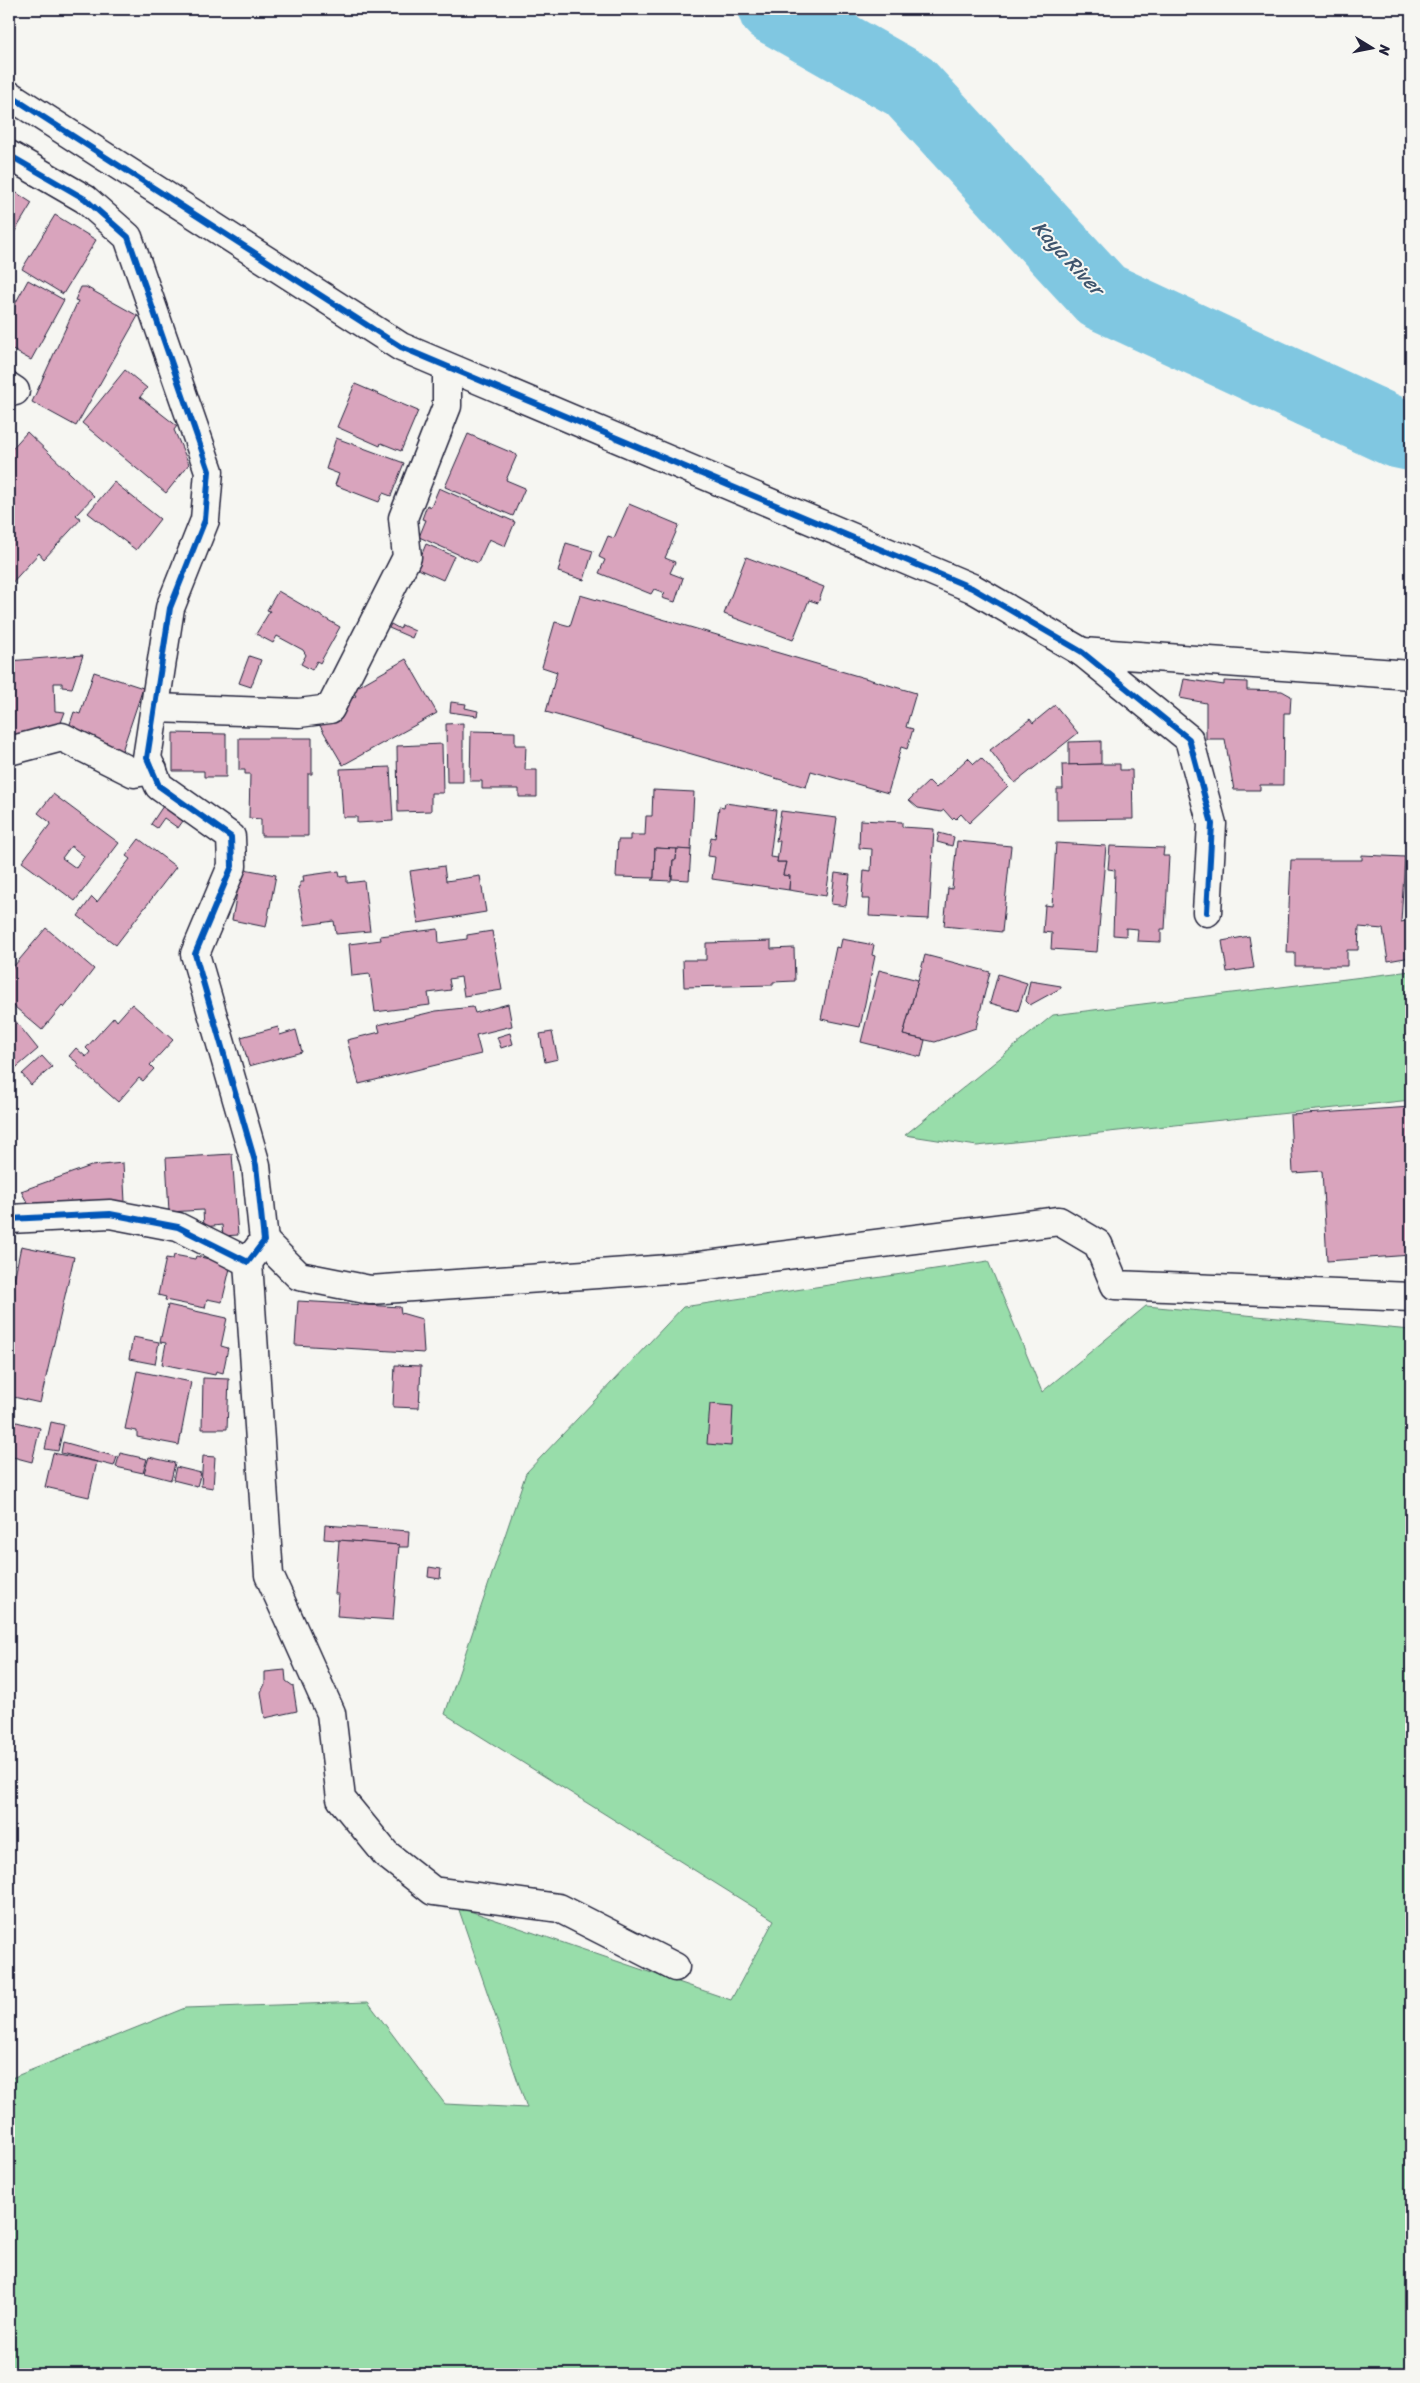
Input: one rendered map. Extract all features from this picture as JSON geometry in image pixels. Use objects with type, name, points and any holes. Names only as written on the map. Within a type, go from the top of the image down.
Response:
[{"type":"street","points":[[9,95],[401,348],[972,588],[1082,652],[1189,739],[1212,824],[1207,912]]},
{"type":"street","points":[[9,155],[85,199],[128,237],[208,471],[205,520],[170,608],[148,758],[160,786],[231,837],[232,866],[195,954],[256,1165],[264,1241],[298,1276],[370,1290],[683,1268],[1059,1221],[1098,1244],[1115,1285],[1411,1297]]},
{"type":"street","points":[[155,708],[299,713],[330,710],[407,557],[403,518],[447,406],[447,367]]},
{"type":"street","points":[[1082,652],[1411,674]]},
{"type":"street","points":[[9,751],[62,736],[134,773],[153,770]]},
{"type":"street","points":[[9,1220],[110,1214],[178,1226],[248,1262]]},
{"type":"street","points":[[264,1241],[248,1262],[269,1575],[331,1713],[341,1798],[386,1854],[433,1891],[559,1908],[675,1967]]},
{"type":"green space","points":[[1411,971],[1411,1100],[977,1146],[905,1135],[1053,1015]]},
{"type":"green space","points":[[988,1261],[1042,1392],[1146,1306],[1411,1330],[1411,2374],[9,2374],[9,2079],[185,2008],[368,2002],[445,2104],[527,2108],[458,1907],[731,2000],[774,1920],[445,1714],[526,1473],[683,1307]]},
{"type":"building","points":[[9,188],[32,203],[9,241]]},
{"type":"building","points":[[55,215],[96,240],[63,294],[22,269]]},
{"type":"building","points":[[28,280],[64,300],[31,360],[9,348],[9,315]]},
{"type":"building","points":[[81,287],[86,287],[138,316],[76,426],[32,402],[78,301],[75,300]]},
{"type":"building","points":[[125,370],[147,388],[140,397],[177,426],[174,430],[189,464],[166,493],[82,423]]},
{"type":"building","points":[[355,384],[418,411],[401,451],[381,443],[380,446],[337,427]]},
{"type":"building","points":[[27,432],[94,496],[76,515],[81,519],[44,559],[39,553],[9,586],[9,452]]},
{"type":"building","points":[[468,434],[517,455],[506,480],[525,488],[513,516],[445,487]]},
{"type":"building","points":[[336,438],[404,463],[391,496],[383,493],[379,502],[335,485],[339,474],[326,469]]},
{"type":"building","points":[[114,482],[160,519],[136,550],[88,513]]},
{"type":"building","points":[[439,488],[515,522],[505,546],[489,539],[478,563],[419,537],[426,520],[422,519],[427,505],[431,507]]},
{"type":"building","points":[[629,504],[679,525],[665,558],[675,562],[670,573],[683,578],[675,602],[662,598],[665,593],[654,589],[651,594],[599,573],[605,560],[599,557],[608,536],[614,538]]},
{"type":"building","points":[[566,543],[593,551],[584,580],[558,572]]},
{"type":"building","points":[[426,544],[454,556],[443,580],[416,568]]},
{"type":"building","points":[[746,557],[824,587],[818,603],[809,600],[793,640],[724,614]]},
{"type":"building","points":[[278,591],[340,627],[320,663],[317,661],[312,670],[301,664],[306,655],[303,650],[277,636],[273,643],[256,634],[270,611],[267,610]]},
{"type":"building","points":[[580,595],[916,693],[906,727],[913,729],[907,749],[901,747],[888,793],[811,771],[806,787],[546,712],[557,672],[542,667],[555,622],[570,626]]},
{"type":"building","points":[[391,624],[400,629],[402,625],[415,631],[412,638],[389,628]]},
{"type":"building","points":[[83,655],[72,688],[62,687],[62,683],[54,683],[55,711],[65,712],[55,738],[9,746],[9,661]]},
{"type":"building","points":[[249,656],[261,660],[251,687],[239,683]]},
{"type":"building","points":[[406,659],[437,713],[343,765],[316,719],[356,696],[352,690]]},
{"type":"building","points":[[94,672],[143,688],[118,763],[67,733],[74,712],[80,714]]},
{"type":"building","points":[[1184,679],[1224,685],[1224,681],[1247,682],[1247,690],[1282,691],[1291,696],[1290,713],[1284,713],[1283,785],[1260,785],[1260,790],[1234,790],[1225,739],[1206,739],[1206,703],[1180,698]]},
{"type":"building","points":[[451,702],[466,704],[465,708],[478,711],[477,716],[450,712]]},
{"type":"building","points":[[1055,705],[1078,733],[1015,783],[990,750],[1030,719],[1033,723]]},
{"type":"building","points":[[463,723],[463,782],[447,782],[446,724]]},
{"type":"building","points":[[471,731],[515,732],[515,745],[526,745],[525,770],[537,770],[537,797],[519,797],[519,789],[482,789],[482,781],[470,781]]},
{"type":"building","points":[[173,733],[226,734],[226,777],[204,777],[204,771],[173,771]]},
{"type":"building","points":[[239,738],[312,738],[312,774],[308,774],[308,836],[261,836],[261,819],[249,818],[250,774],[245,774],[245,770],[239,770]]},
{"type":"building","points":[[1101,741],[1101,764],[1069,765],[1069,742]]},
{"type":"building","points":[[442,744],[443,793],[431,793],[431,811],[398,812],[397,746]]},
{"type":"building","points":[[968,758],[974,764],[981,758],[1008,786],[969,823],[961,814],[956,819],[954,817],[952,819],[944,810],[941,812],[918,808],[909,800],[929,781],[936,788]]},
{"type":"building","points":[[1120,764],[1120,770],[1132,770],[1133,819],[1057,820],[1057,789],[1063,789],[1062,765]]},
{"type":"building","points":[[390,767],[393,821],[357,823],[357,817],[343,817],[340,769]]},
{"type":"building","points":[[653,790],[694,792],[691,850],[655,848],[654,878],[616,877],[618,840],[630,840],[630,835],[645,835],[646,816],[652,816]]},
{"type":"building","points":[[53,794],[119,843],[75,901],[22,862],[51,823],[38,813]],"holes":[[[71,846],[84,856],[76,868],[62,858]]]},
{"type":"building","points":[[725,803],[776,810],[770,857],[778,858],[777,862],[786,862],[783,875],[790,876],[789,890],[712,879],[715,857],[708,856],[711,837],[715,838],[719,807],[724,808]]},
{"type":"building","points":[[163,806],[183,821],[178,828],[164,818],[157,828],[151,824]]},
{"type":"building","points":[[781,811],[837,818],[826,896],[789,890],[790,876],[783,875],[786,862],[777,862],[780,841],[776,841]]},
{"type":"building","points":[[860,820],[902,822],[902,827],[934,829],[929,919],[869,916],[870,899],[862,899],[864,870],[871,871],[872,849],[859,848]]},
{"type":"building","points":[[939,833],[954,837],[952,846],[937,842]]},
{"type":"building","points":[[139,839],[176,867],[116,945],[78,916],[92,897],[97,902],[130,859],[126,856]]},
{"type":"building","points":[[957,841],[1011,846],[1002,932],[944,926],[948,888],[952,889]]},
{"type":"building","points":[[1056,843],[1106,846],[1097,952],[1051,949],[1052,933],[1043,932],[1045,905],[1052,906]]},
{"type":"building","points":[[1110,846],[1164,848],[1163,856],[1169,856],[1165,929],[1161,929],[1161,942],[1137,941],[1138,929],[1126,928],[1126,936],[1113,935],[1115,870],[1108,869]]},
{"type":"building","points":[[655,848],[677,849],[676,860],[673,860],[671,881],[651,880],[654,878]]},
{"type":"building","points":[[677,849],[691,850],[689,880],[672,879],[673,860],[676,860]]},
{"type":"building","points":[[1362,855],[1405,857],[1401,922],[1411,920],[1411,957],[1388,961],[1383,929],[1359,927],[1358,950],[1347,950],[1347,966],[1295,966],[1295,953],[1287,953],[1291,860],[1362,860]]},
{"type":"building","points":[[444,866],[446,881],[480,876],[486,912],[418,923],[410,871]]},
{"type":"building","points":[[244,869],[276,875],[266,927],[232,920],[239,881],[242,882]]},
{"type":"building","points":[[339,871],[340,877],[347,876],[347,883],[364,881],[370,931],[336,934],[334,921],[305,925],[298,887],[300,882],[304,882],[303,876]]},
{"type":"building","points":[[835,873],[850,875],[846,906],[831,904]]},
{"type":"building","points":[[46,928],[94,969],[64,1008],[62,1006],[42,1030],[9,1002],[9,972]]},
{"type":"building","points":[[438,929],[439,943],[467,939],[467,935],[492,931],[502,990],[464,996],[461,977],[449,979],[451,990],[428,993],[430,1005],[375,1012],[370,974],[352,976],[349,944],[381,940],[380,936]]},
{"type":"building","points":[[1249,936],[1254,968],[1227,972],[1222,941]]},
{"type":"building","points":[[842,939],[874,945],[872,955],[875,956],[860,1027],[821,1019],[836,947],[840,948]]},
{"type":"building","points":[[771,941],[771,949],[794,948],[795,981],[773,982],[773,985],[684,987],[683,960],[706,960],[706,943]]},
{"type":"building","points":[[925,955],[990,972],[976,1028],[935,1042],[903,1035]]},
{"type":"building","points":[[879,970],[918,980],[903,1035],[925,1040],[921,1057],[861,1042]]},
{"type":"building","points":[[998,974],[1027,983],[1018,1011],[990,1003]]},
{"type":"building","points":[[1030,981],[1061,986],[1061,988],[1030,1005],[1026,1001]]},
{"type":"building","points":[[132,1004],[173,1040],[150,1065],[154,1069],[143,1081],[139,1078],[118,1102],[77,1066],[79,1064],[69,1056],[76,1048],[86,1057],[90,1052],[86,1048],[114,1017],[117,1021]]},
{"type":"building","points":[[508,1004],[512,1026],[476,1035],[481,1054],[359,1084],[347,1040],[380,1032],[378,1025],[436,1011],[473,1007],[475,1013]]},
{"type":"building","points":[[9,1013],[38,1049],[11,1072],[9,1069]]},
{"type":"building","points":[[278,1027],[280,1035],[296,1030],[302,1052],[249,1066],[241,1037]]},
{"type":"building","points":[[552,1032],[558,1059],[545,1062],[540,1034]]},
{"type":"building","points":[[510,1033],[513,1044],[501,1048],[497,1037]]},
{"type":"building","points":[[42,1056],[52,1067],[31,1085],[22,1074]]},
{"type":"building","points":[[1411,1107],[1411,1255],[1327,1261],[1322,1171],[1293,1173],[1290,1115]]},
{"type":"building","points":[[232,1154],[238,1235],[223,1236],[222,1225],[204,1227],[203,1210],[169,1212],[166,1158]]},
{"type":"building","points":[[123,1163],[125,1202],[28,1204],[21,1191],[91,1166]]},
{"type":"building","points":[[21,1246],[74,1257],[40,1403],[9,1396],[9,1305]]},
{"type":"building","points":[[174,1255],[195,1259],[196,1256],[231,1264],[222,1302],[207,1299],[205,1308],[165,1300],[166,1297],[158,1295],[166,1258],[173,1259]]},
{"type":"building","points":[[298,1301],[400,1307],[401,1313],[422,1319],[424,1353],[295,1345]]},
{"type":"building","points":[[168,1305],[227,1318],[221,1346],[228,1348],[223,1373],[216,1371],[215,1375],[162,1364],[166,1343],[160,1342]]},
{"type":"building","points":[[133,1337],[159,1342],[155,1364],[129,1359]]},
{"type":"building","points":[[395,1365],[421,1366],[419,1408],[393,1407]]},
{"type":"building","points":[[137,1371],[191,1382],[179,1445],[137,1437],[137,1431],[125,1429]]},
{"type":"building","points":[[203,1378],[229,1379],[227,1429],[202,1429]]},
{"type":"building","points":[[710,1404],[733,1406],[731,1446],[707,1444]]},
{"type":"building","points":[[9,1420],[40,1428],[32,1462],[9,1456]]},
{"type":"building","points":[[51,1422],[64,1425],[58,1451],[45,1449]]},
{"type":"building","points":[[63,1442],[117,1457],[114,1466],[61,1453]]},
{"type":"building","points":[[53,1453],[97,1462],[89,1497],[45,1487]]},
{"type":"building","points":[[120,1453],[147,1459],[143,1473],[116,1467]]},
{"type":"building","points":[[203,1456],[215,1457],[213,1488],[201,1486]]},
{"type":"building","points":[[149,1457],[175,1463],[171,1480],[144,1473]]},
{"type":"building","points":[[176,1467],[201,1473],[197,1486],[173,1480]]},
{"type":"building","points":[[325,1525],[409,1531],[408,1547],[324,1539]]},
{"type":"building","points":[[339,1540],[399,1545],[393,1620],[337,1616],[339,1594],[335,1594]]},
{"type":"building","points":[[429,1567],[441,1569],[440,1579],[428,1577]]},
{"type":"building","points":[[285,1670],[286,1681],[293,1686],[297,1711],[265,1718],[261,1692],[265,1684],[265,1672]]},
{"type":"waterway","name":"Kaya River","points":[[773,9],[909,86],[1102,296],[1397,433],[1411,436]]},
{"type":"cycle path","points":[[9,95],[401,347],[972,588],[1082,652],[1189,739],[1212,824],[1207,912]]},
{"type":"cycle path","points":[[9,155],[85,199],[128,237],[209,471],[205,520],[170,608],[147,758],[159,786],[231,837],[232,866],[195,954],[256,1165],[264,1241],[248,1262],[178,1227],[110,1214],[9,1219]]}]
